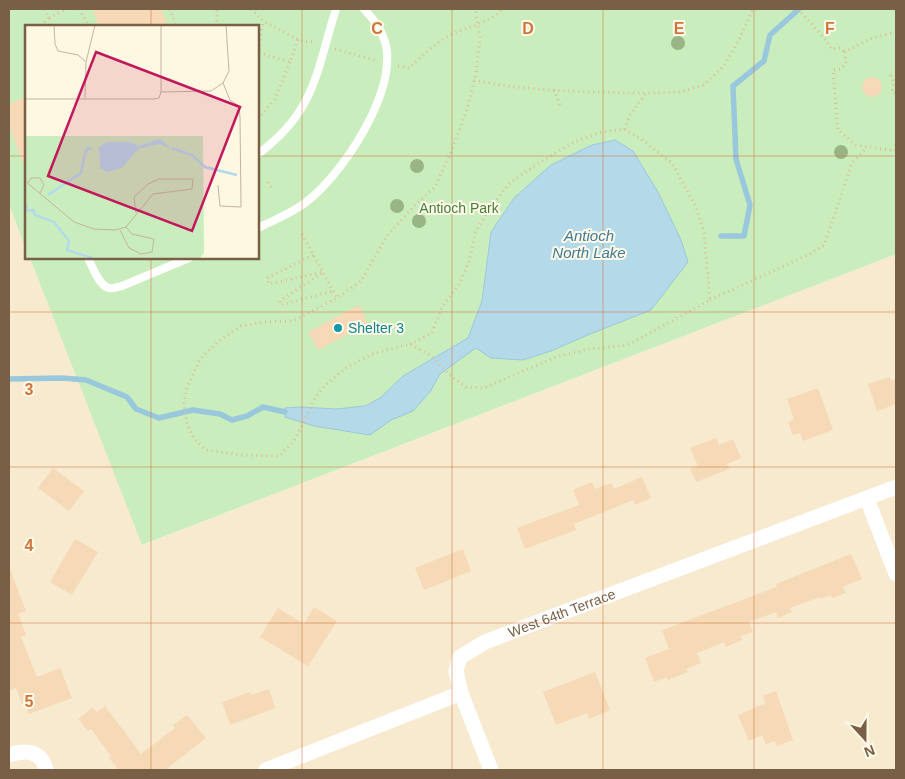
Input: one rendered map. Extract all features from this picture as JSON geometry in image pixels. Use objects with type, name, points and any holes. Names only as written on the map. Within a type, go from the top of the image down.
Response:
[{"type":"street","name":"West 64th Terrace","points":[[492,770],[461,693],[456,671],[460,657],[485,642],[896,487]]},
{"type":"street","points":[[867,499],[896,574]]},
{"type":"street","points":[[266,770],[461,693]]},
{"type":"street","points":[[9,755],[20,751],[37,754],[43,761],[46,770]]},
{"type":"lane","points":[[259,153],[277,139],[305,105],[316,81],[324,46],[336,9]]},
{"type":"lane","points":[[259,228],[290,214],[307,202],[341,168],[370,118],[385,78],[387,51],[380,29],[364,9]]},
{"type":"lane","points":[[89,259],[100,280],[105,286],[111,288],[122,286],[187,259]]},
{"type":"path","points":[[45,9],[49,18]]},
{"type":"path","points":[[43,25],[49,18],[66,9]]},
{"type":"path","points":[[79,9],[88,25]]},
{"type":"path","points":[[170,9],[176,25]]},
{"type":"path","points":[[215,25],[217,9]]},
{"type":"path","points":[[475,9],[480,37],[474,80],[458,135],[435,188],[415,205],[387,236],[361,281],[337,298],[294,320],[241,326],[219,341],[200,359],[187,387],[184,403],[187,424],[194,439],[206,450],[240,455],[279,456],[294,441],[316,398],[326,384],[346,368],[372,354],[410,344],[432,333],[442,307],[460,283],[470,260],[476,233],[489,209],[511,182],[542,160],[574,142],[601,132],[624,129],[641,139],[672,163],[696,207],[704,232],[710,300]]},
{"type":"path","points":[[474,80],[499,86],[554,90],[646,93],[681,92],[703,84],[723,67],[738,42],[753,9]]},
{"type":"path","points":[[798,9],[831,49],[840,48],[845,52],[846,63],[841,68],[833,70],[838,130],[856,145],[896,151],[896,145]]},
{"type":"path","points":[[263,22],[259,53],[290,62]]},
{"type":"path","points":[[845,52],[870,40],[896,32]]},
{"type":"path","points":[[259,118],[275,98],[298,39]]},
{"type":"path","points":[[896,73],[891,76],[894,82],[892,92],[896,93]]},
{"type":"path","points":[[554,90],[560,105]]},
{"type":"path","points":[[624,129],[630,115],[646,93]]},
{"type":"path","points":[[410,344],[430,354],[452,377],[466,387],[484,388],[556,357],[589,349],[628,345],[710,300],[810,254],[824,245],[852,163],[867,147]]},
{"type":"path","points":[[268,182],[272,190]]},
{"type":"path","points":[[302,234],[337,298]]},
{"type":"path","points":[[314,256],[267,278],[269,284],[323,272]]},
{"type":"path","points":[[323,272],[280,301],[281,305],[333,291]]},
{"type":"shaded area","points":[[9,204],[25,246],[25,259],[30,259],[143,545],[896,254],[896,770],[9,770]]},
{"type":"green space","name":"Antioch Park","points":[[9,9],[896,9],[896,254],[142,545],[30,259],[259,259],[259,25],[25,25],[25,246],[9,204]]},
{"type":"water","name":"Antioch North Lake","points":[[615,140],[633,151],[658,192],[681,240],[688,262],[651,310],[551,351],[523,360],[491,358],[476,348],[440,374],[430,392],[413,411],[391,420],[370,435],[314,426],[285,417],[285,408],[336,409],[365,406],[380,398],[403,376],[468,338],[482,301],[491,232],[514,198],[551,165],[592,145]]},
{"type":"building","points":[[92,9],[161,9],[168,25],[99,25]]},
{"type":"building","points":[[872,77],[879,80],[882,87],[879,94],[872,97],[865,94],[862,87],[865,80]]},
{"type":"building","points":[[25,97],[25,169],[9,126],[9,104]]},
{"type":"building","name":"Shelter 3","points":[[359,305],[368,324],[318,350],[308,332]]},
{"type":"building","points":[[890,377],[891,381],[896,379],[896,404],[877,411],[868,384]]},
{"type":"building","points":[[818,388],[833,430],[803,441],[800,433],[793,435],[788,422],[794,419],[787,399]]},
{"type":"building","points":[[716,438],[719,445],[733,439],[741,458],[727,464],[729,469],[696,482],[690,469],[698,466],[690,448]]},
{"type":"building","points":[[53,468],[84,491],[69,511],[38,488]]},
{"type":"building","points":[[642,477],[651,498],[635,505],[633,500],[574,524],[576,530],[525,549],[517,528],[579,505],[573,490],[592,482],[595,489],[611,483],[614,489]]},
{"type":"building","points":[[75,539],[98,552],[72,595],[50,582]]},
{"type":"building","points":[[463,549],[471,571],[424,590],[415,568]]},
{"type":"building","points":[[851,554],[862,579],[843,587],[846,593],[832,598],[831,595],[821,599],[820,597],[790,608],[792,612],[778,618],[776,612],[749,622],[753,632],[741,636],[742,640],[726,647],[724,642],[697,653],[701,663],[686,669],[688,672],[668,680],[667,677],[654,682],[645,658],[669,649],[662,630],[777,587],[776,584]]},
{"type":"building","points":[[10,569],[26,611],[18,614],[26,635],[21,637],[37,677],[60,668],[72,698],[29,714],[25,703],[22,704],[16,688],[9,691]]},
{"type":"building","points":[[314,607],[337,621],[308,666],[260,637],[278,608],[304,624]]},
{"type":"building","points":[[595,672],[610,710],[589,719],[587,713],[556,725],[543,692]]},
{"type":"building","points":[[269,689],[275,708],[230,725],[222,702],[250,692],[251,695]]},
{"type":"building","points":[[776,691],[793,740],[777,746],[775,741],[766,744],[762,735],[749,741],[738,715],[766,703],[763,696]]},
{"type":"building","points":[[105,706],[141,754],[175,728],[173,725],[187,715],[206,738],[165,770],[119,770],[91,729],[88,731],[78,719],[92,708],[97,712]]},
{"type":"waterway","points":[[721,236],[744,236],[750,205],[736,159],[733,86],[764,61],[770,35],[799,9]]},
{"type":"waterway","points":[[9,379],[62,378],[86,380],[127,397],[136,409],[159,418],[193,410],[220,414],[232,420],[247,416],[263,407],[285,412]]},
{"type":"place","name":"Shelter 3","points":[[338,328]]}]
